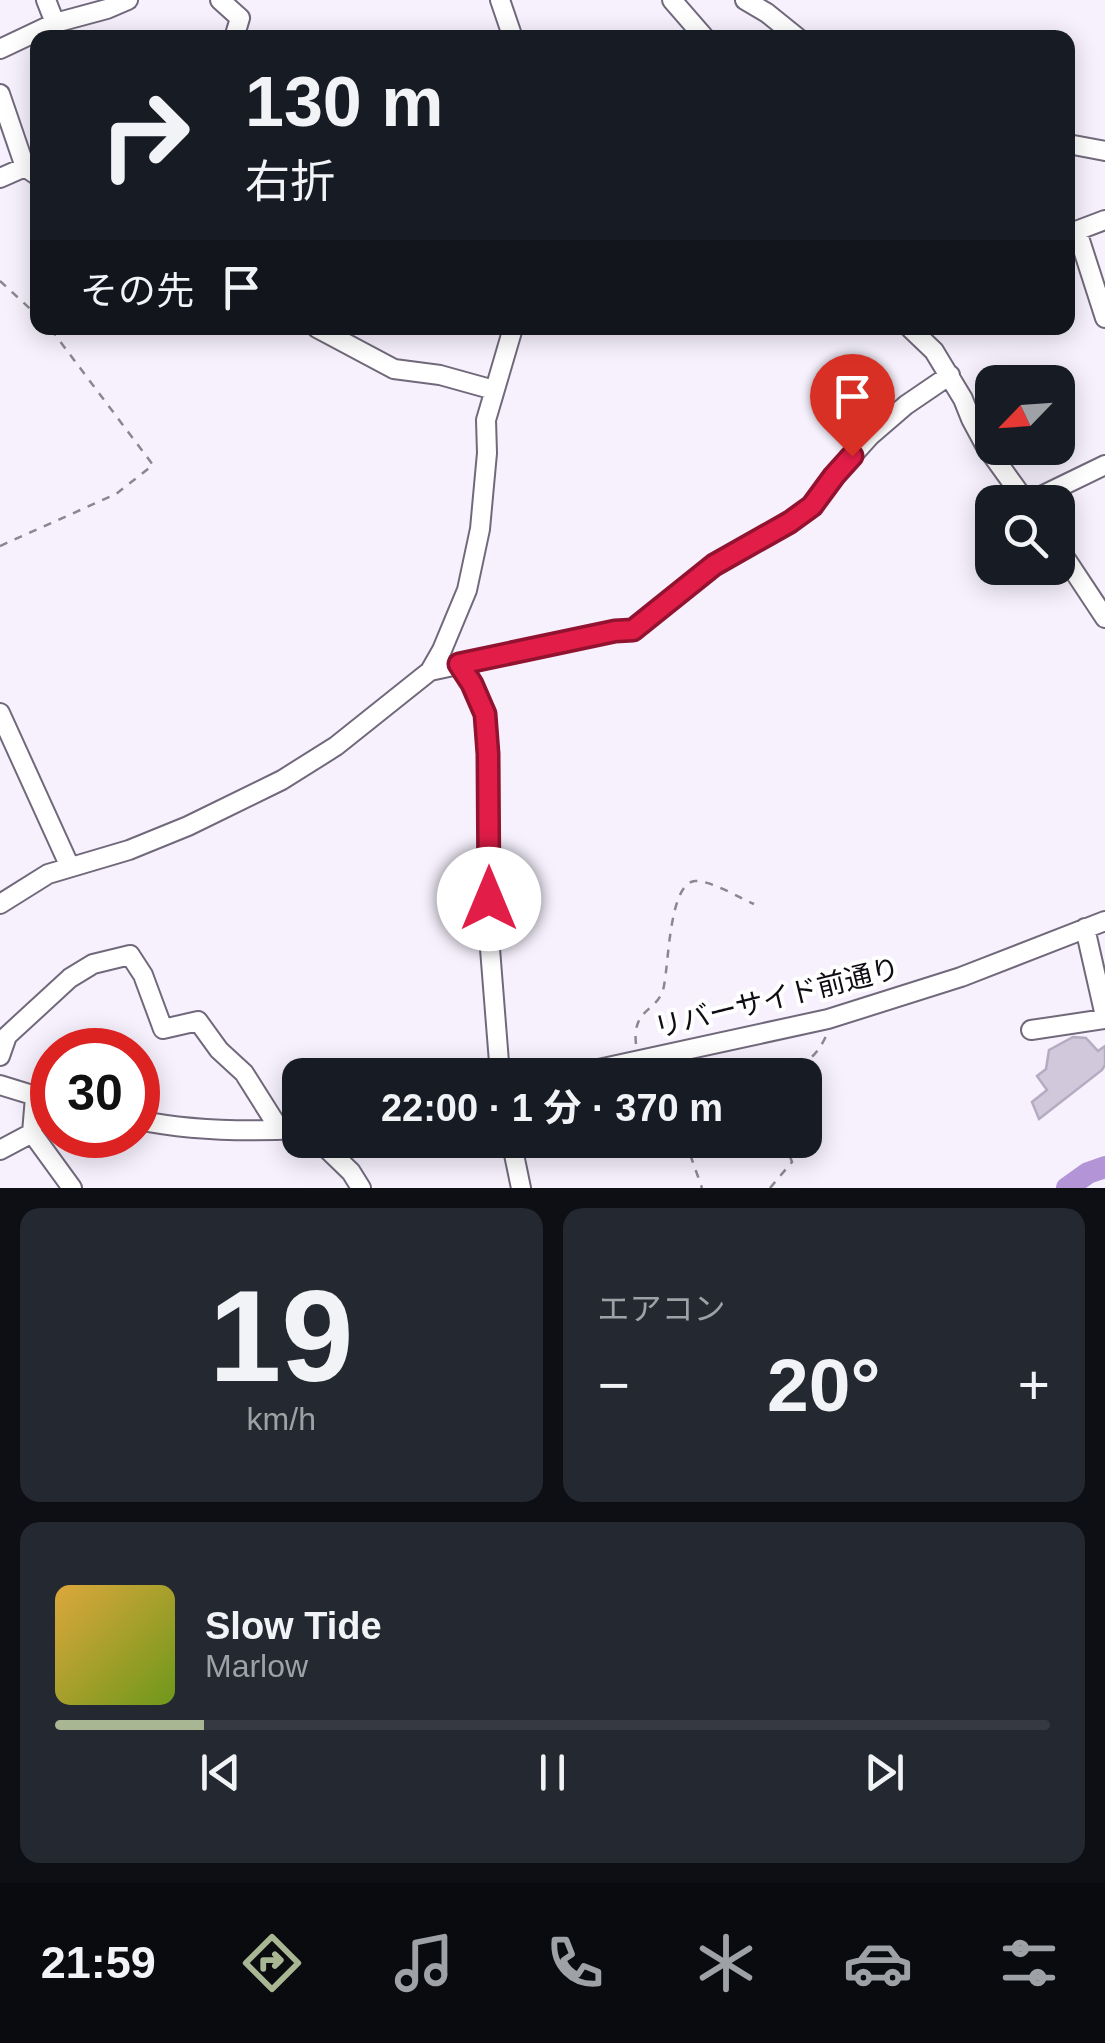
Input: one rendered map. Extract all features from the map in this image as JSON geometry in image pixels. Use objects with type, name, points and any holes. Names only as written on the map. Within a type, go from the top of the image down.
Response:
[{"type":"street","points":[[46,0],[55,23]]},
{"type":"street","points":[[40,30],[128,0]]},
{"type":"street","points":[[220,0],[240,18],[236,30]]},
{"type":"street","points":[[500,0],[510,30]]},
{"type":"street","points":[[672,0],[699,30]]},
{"type":"street","points":[[744,0],[788,30]]},
{"type":"street","points":[[0,49],[30,35]]},
{"type":"street","points":[[0,94],[30,169]]},
{"type":"street","points":[[1075,145],[1105,151]]},
{"type":"street","points":[[0,178],[30,172]]},
{"type":"street","points":[[1075,231],[1105,220]]},
{"type":"street","points":[[1075,240],[1105,318]]},
{"type":"street","points":[[330,335],[394,369],[440,375],[494,390]]},
{"type":"street","points":[[0,904],[48,874],[129,850],[282,780],[336,746],[430,671],[468,590],[480,530],[488,453],[486,420],[511,335]]},
{"type":"street","points":[[917,335],[950,375],[985,446],[1014,485]]},
{"type":"street","points":[[430,671],[633,630],[714,565],[812,506],[870,436],[950,375]]},
{"type":"street","points":[[1063,485],[1105,464]]},
{"type":"street","points":[[1075,573],[1105,618]]},
{"type":"street","points":[[459,664],[485,714],[489,936],[499,1058]]},
{"type":"street","points":[[0,713],[70,867]]},
{"type":"street","name":"リバーサイド前通り","points":[[647,1058],[828,1019],[947,982],[1105,921]]},
{"type":"street","points":[[1031,1030],[1105,1017],[1084,928]]},
{"type":"street","points":[[0,1056],[8,1036],[70,978],[93,964],[130,955],[143,975],[164,1029],[198,1021],[219,1050],[244,1073],[280,1130]]},
{"type":"street","points":[[0,1086],[30,1095]]},
{"type":"street","points":[[160,1124],[280,1130]]},
{"type":"street","points":[[0,1150],[30,1134]]},
{"type":"street","points":[[50,1158],[72,1188]]},
{"type":"street","points":[[337,1158],[360,1188]]},
{"type":"street","points":[[515,1158],[521,1188]]},
{"type":"path","points":[[0,281],[30,309]]},
{"type":"path","points":[[0,546],[116,494],[154,465],[55,335]]},
{"type":"path","points":[[638,1058],[638,1021],[662,994],[673,914],[686,884],[704,883],[754,904]]},
{"type":"path","points":[[813,1058],[830,1029],[828,1019]]},
{"type":"path","points":[[691,1158],[702,1188]]},
{"type":"path","points":[[770,1188],[792,1162],[791,1158]]},
{"type":"building","points":[[1073,1037],[1086,1038],[1098,1051],[1105,1046],[1105,1065],[1039,1119],[1032,1102],[1047,1090],[1037,1076],[1046,1069],[1049,1050]]},
{"type":"waterway","points":[[1067,1188],[1105,1167]]},
{"type":"route","points":[[489,899],[485,714],[459,664],[633,630],[714,565],[812,506],[852,456]]}]
